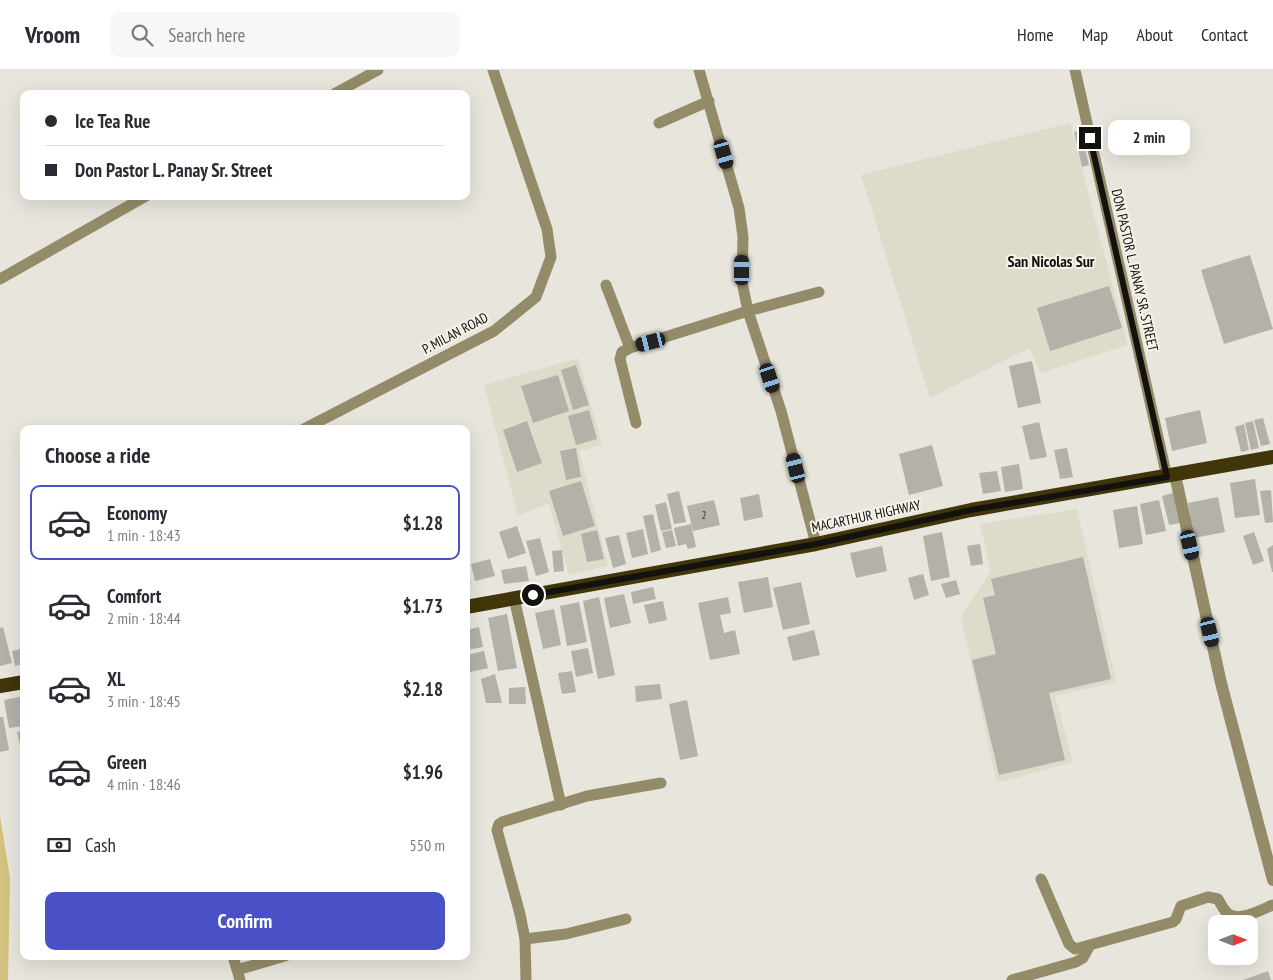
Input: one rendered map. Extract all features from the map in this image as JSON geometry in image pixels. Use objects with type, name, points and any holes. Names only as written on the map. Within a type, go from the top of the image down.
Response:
[{"type":"highway","name":"MACARTHUR HIGHWAY","points":[[470,606],[816,544],[971,510],[1273,457]]},
{"type":"highway","points":[[0,686],[20,683]]},
{"type":"street","points":[[341,90],[378,70]]},
{"type":"street","name":"P. MILAN ROAD","points":[[312,425],[494,331],[536,298],[551,257],[547,229],[493,70]]},
{"type":"street","points":[[699,70],[739,208],[743,237],[742,282],[748,311],[781,411],[816,544]]},
{"type":"street","name":"DON PASTOR L. PANAY SR. STREET","points":[[1075,70],[1171,476]]},
{"type":"street","points":[[660,123],[709,101]]},
{"type":"street","points":[[0,280],[139,200]]},
{"type":"street","points":[[606,285],[630,348]]},
{"type":"street","points":[[636,423],[620,359],[622,352],[748,311],[819,292]]},
{"type":"street","points":[[1171,476],[1273,880]]},
{"type":"street","points":[[514,598],[561,805]]},
{"type":"street","points":[[526,980],[525,939],[498,827],[502,822],[587,796],[661,783]]},
{"type":"street","points":[[1042,879],[1068,944],[1075,949],[1173,922],[1181,906],[1208,897],[1218,899],[1224,910],[1236,917],[1273,905]]},
{"type":"street","points":[[525,939],[566,934],[626,919]]},
{"type":"street","points":[[1012,980],[1076,962],[1083,958],[1090,945]]},
{"type":"street","points":[[234,960],[238,975],[275,960]]},
{"type":"shaded area","points":[[1070,123],[1128,345],[1041,373],[1029,348],[930,398],[861,175]]},
{"type":"shaded area","points":[[578,358],[602,445],[579,451],[608,566],[569,575],[549,504],[518,515],[484,385]]},
{"type":"shaded area","points":[[1077,509],[1116,682],[1055,696],[1073,762],[997,783],[961,616],[991,571],[980,524]]},
{"type":"shaded area","points":[[0,816],[10,878],[8,980],[0,980]]},
{"type":"building","points":[[1081,131],[1089,165],[1082,167],[1074,132]]},
{"type":"building","points":[[1250,255],[1273,329],[1224,344],[1201,270]]},
{"type":"building","points":[[1109,286],[1122,328],[1050,351],[1037,308]]},
{"type":"building","points":[[1032,361],[1041,403],[1018,408],[1009,366]]},
{"type":"building","points":[[576,365],[589,405],[573,410],[561,370]]},
{"type":"building","points":[[558,375],[569,411],[533,423],[521,386]]},
{"type":"building","points":[[589,410],[597,439],[576,445],[568,416]]},
{"type":"building","points":[[1200,410],[1207,443],[1172,451],[1165,418]]},
{"type":"building","points":[[1263,418],[1270,444],[1261,446],[1254,420]]},
{"type":"building","points":[[527,421],[542,463],[517,472],[503,430]]},
{"type":"building","points":[[1253,421],[1259,448],[1251,450],[1245,423]]},
{"type":"building","points":[[1039,422],[1047,457],[1030,460],[1022,426]]},
{"type":"building","points":[[1244,424],[1249,450],[1241,452],[1235,427]]},
{"type":"building","points":[[932,445],[943,486],[909,495],[899,454]]},
{"type":"building","points":[[576,448],[581,477],[566,480],[560,451]]},
{"type":"building","points":[[1067,448],[1073,477],[1060,479],[1054,450]]},
{"type":"building","points":[[1019,464],[1023,489],[1005,492],[1001,467]]},
{"type":"building","points":[[997,471],[1001,491],[983,494],[979,473]]},
{"type":"building","points":[[1255,479],[1260,515],[1235,518],[1230,483]]},
{"type":"building","points":[[581,481],[595,526],[563,536],[549,491]]},
{"type":"building","points":[[1271,490],[1273,522],[1265,523],[1260,491]]},
{"type":"building","points":[[679,491],[686,522],[674,524],[667,494]]},
{"type":"building","points":[[1173,493],[1180,523],[1169,525],[1162,496]]},
{"type":"building","points":[[759,494],[763,517],[744,521],[740,498]]},
{"type":"building","points":[[1218,497],[1225,532],[1194,538],[1188,503]]},
{"type":"building","points":[[714,500],[720,525],[693,531],[687,506]]},
{"type":"building","points":[[1159,500],[1166,531],[1146,535],[1140,504]]},
{"type":"building","points":[[666,502],[672,529],[661,531],[655,505]]},
{"type":"building","points":[[1137,506],[1143,544],[1119,548],[1113,510]]},
{"type":"building","points":[[653,514],[661,550],[651,553],[643,516]]},
{"type":"building","points":[[691,524],[696,547],[688,549],[686,544],[678,546],[674,528]]},
{"type":"building","points":[[517,526],[526,553],[508,559],[499,532]]},
{"type":"building","points":[[643,529],[648,554],[632,558],[626,533]]},
{"type":"building","points":[[597,530],[604,559],[587,562],[581,534]]},
{"type":"building","points":[[672,530],[676,546],[666,548],[662,532]]},
{"type":"building","points":[[942,532],[950,577],[931,581],[923,536]]},
{"type":"building","points":[[1254,532],[1264,561],[1253,565],[1243,536]]},
{"type":"building","points":[[619,535],[626,564],[613,568],[605,538]]},
{"type":"building","points":[[540,538],[549,572],[536,576],[526,541]]},
{"type":"building","points":[[980,544],[983,564],[971,566],[967,546]]},
{"type":"building","points":[[1273,545],[1273,572],[1272,572],[1267,549]]},
{"type":"building","points":[[882,546],[887,571],[856,578],[850,553]]},
{"type":"building","points":[[562,550],[564,571],[554,572],[552,551]]},
{"type":"building","points":[[1083,557],[1111,679],[1049,693],[1065,760],[999,775],[972,660],[996,654],[983,598],[995,595],[991,579]]},
{"type":"building","points":[[490,559],[495,576],[475,581],[471,564]]},
{"type":"building","points":[[526,566],[529,581],[504,584],[501,570]]},
{"type":"building","points":[[923,574],[929,595],[914,600],[908,578]]},
{"type":"building","points":[[768,577],[773,607],[744,613],[738,582]]},
{"type":"building","points":[[956,580],[960,594],[946,598],[941,584]]},
{"type":"building","points":[[801,582],[810,624],[783,630],[773,588]]},
{"type":"building","points":[[653,587],[656,599],[633,604],[631,592]]},
{"type":"building","points":[[624,594],[631,623],[610,628],[604,598]]},
{"type":"building","points":[[599,597],[615,675],[598,679],[583,601]]},
{"type":"building","points":[[728,597],[731,613],[720,615],[724,633],[735,630],[740,654],[710,660],[698,603]]},
{"type":"building","points":[[663,601],[667,620],[649,624],[644,605]]},
{"type":"building","points":[[579,602],[587,642],[567,646],[560,606]]},
{"type":"building","points":[[554,609],[561,645],[543,649],[535,613]]},
{"type":"building","points":[[507,614],[517,668],[498,671],[488,618]]},
{"type":"building","points":[[3,627],[12,663],[0,666],[0,628]]},
{"type":"building","points":[[479,627],[483,647],[470,649],[470,629]]},
{"type":"building","points":[[814,630],[820,655],[793,661],[787,637]]},
{"type":"building","points":[[588,648],[593,673],[576,677],[571,651]]},
{"type":"building","points":[[20,649],[20,665],[15,666],[12,651]]},
{"type":"building","points":[[484,651],[488,668],[470,672],[470,654]]},
{"type":"building","points":[[572,671],[576,692],[562,694],[558,673]]},
{"type":"building","points":[[495,674],[502,703],[486,703],[481,679]]},
{"type":"building","points":[[660,684],[662,699],[636,702],[635,686]]},
{"type":"building","points":[[525,687],[526,704],[509,704],[509,688]]},
{"type":"building","points":[[20,697],[20,727],[9,728],[4,700]]},
{"type":"building","points":[[687,700],[698,756],[680,760],[669,704]]},
{"type":"building","points":[[0,717],[3,717],[9,750],[0,752]]},
{"type":"building","points":[[20,731],[20,745],[17,732]]},
{"type":"building","points":[[1268,971],[1271,980],[1243,980]]},
{"type":"district","name":"San Nicolas Sur","points":[[1051,261]]},
{"type":"route","points":[[533,595],[816,544],[971,510],[1167,477],[1090,138]]}]
